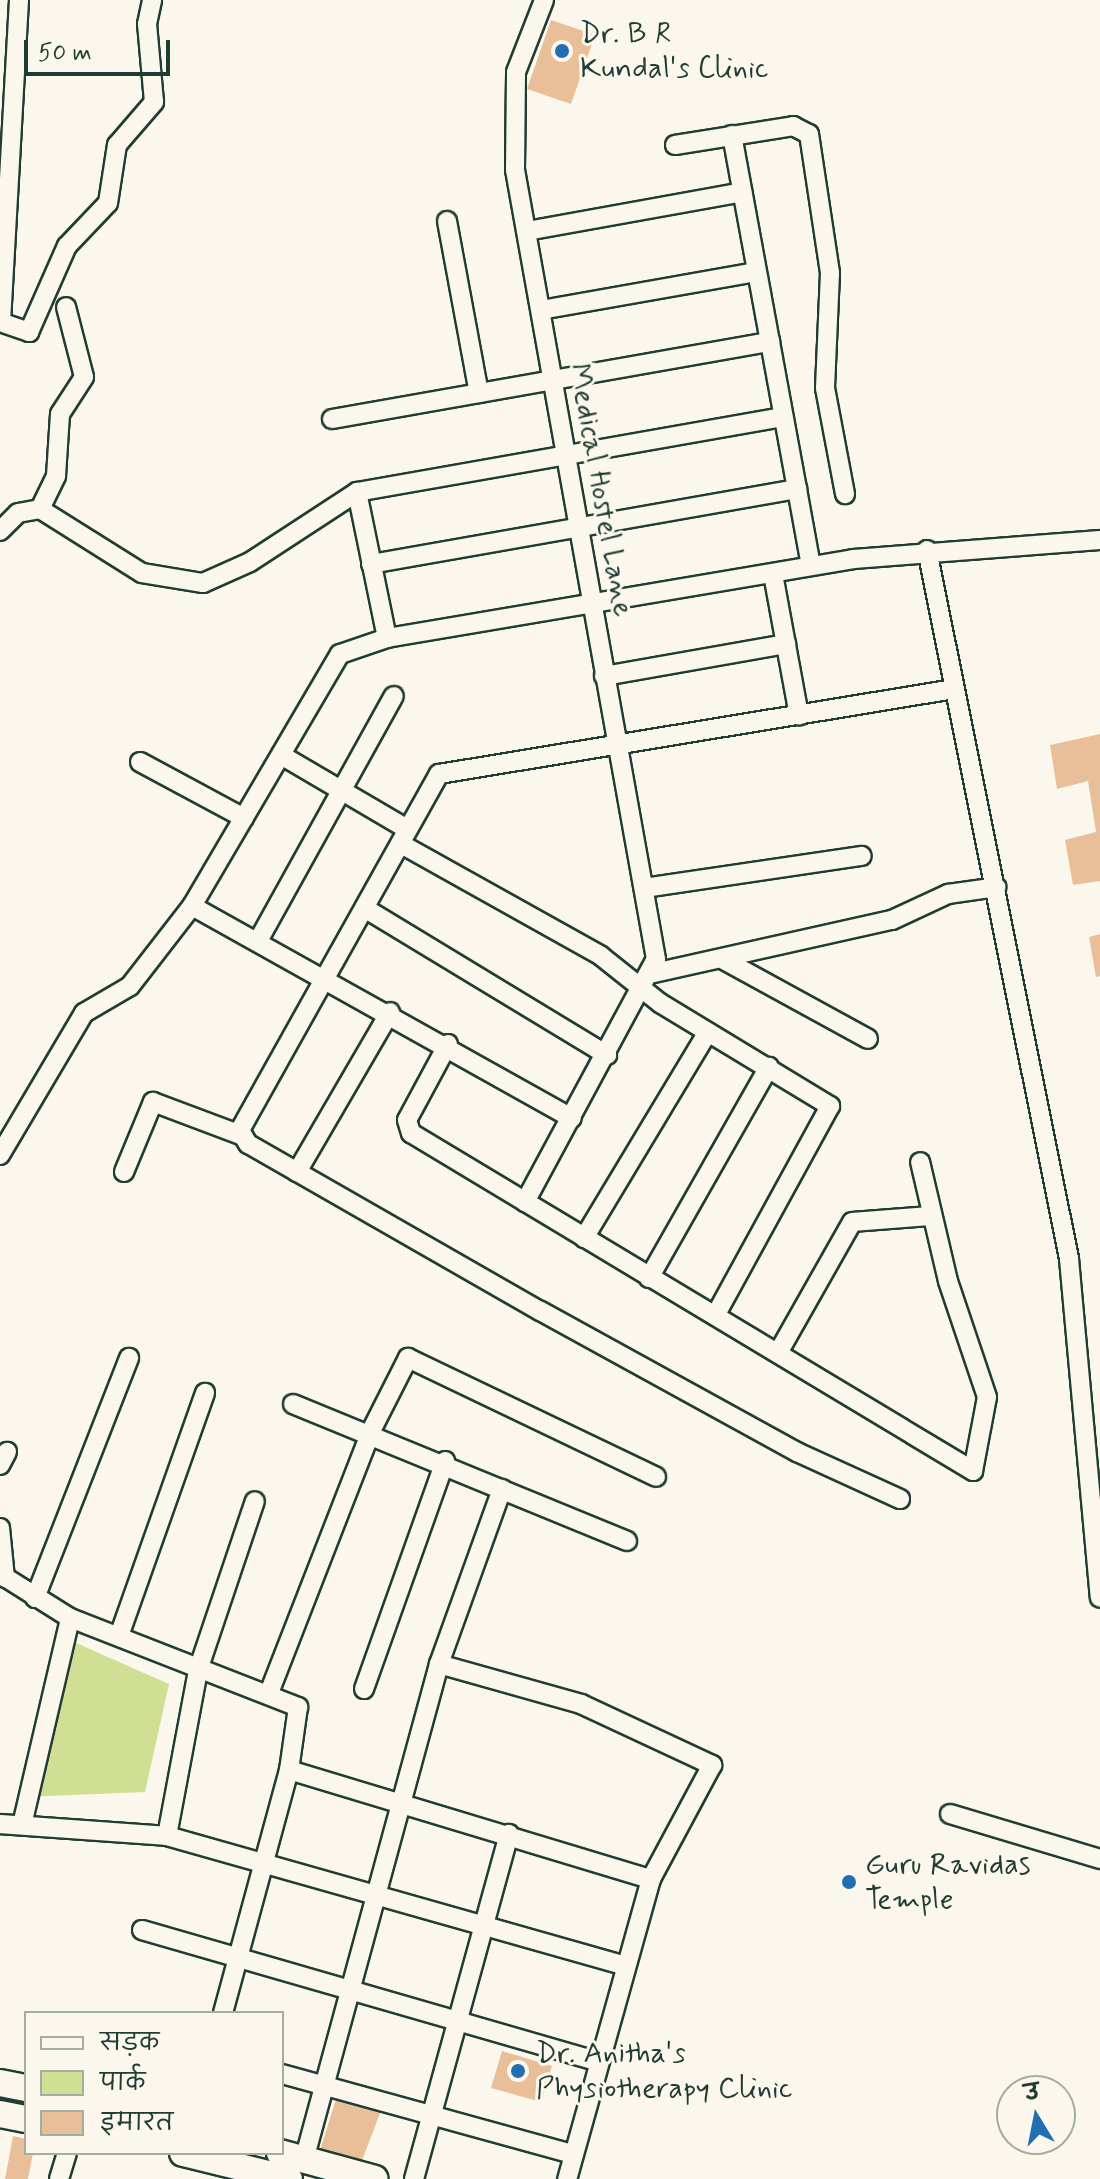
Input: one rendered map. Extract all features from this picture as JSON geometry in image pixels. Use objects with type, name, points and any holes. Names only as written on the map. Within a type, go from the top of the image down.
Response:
[{"type":"main road","points":[[0,2083],[24,2088]]},
{"type":"main road","points":[[0,2114],[24,2119]]},
{"type":"main road","points":[[203,2155],[291,2164],[375,2179]]},
{"type":"street","points":[[19,0],[0,322],[29,332],[67,246],[108,203],[117,145],[154,102],[147,24],[152,0]]},
{"type":"street","name":"Medical Hostel Lane","points":[[544,0],[511,103],[527,231],[616,749],[644,888],[654,973]]},
{"type":"street","points":[[675,145],[799,126],[809,134],[830,273],[825,388],[845,494]]},
{"type":"street","points":[[732,135],[811,566]]},
{"type":"street","points":[[527,231],[743,192]]},
{"type":"street","points":[[447,221],[479,393]]},
{"type":"street","points":[[541,310],[757,272]]},
{"type":"street","points":[[40,509],[56,476],[60,414],[84,377],[66,307]]},
{"type":"street","points":[[332,419],[770,342]]},
{"type":"street","points":[[0,531],[18,513],[40,509],[142,573],[203,583],[357,492],[783,417]]},
{"type":"street","points":[[371,564],[797,489]]},
{"type":"street","points":[[357,492],[387,638]]},
{"type":"street","points":[[0,1155],[84,1013],[130,986],[192,906],[281,755],[326,668],[340,654],[387,638],[591,606],[811,566],[927,550],[1100,540]]},
{"type":"street","points":[[927,550],[997,887],[1071,1270],[1100,1598]]},
{"type":"street","points":[[773,574],[799,716]]},
{"type":"street","points":[[604,676],[786,644]]},
{"type":"street","points":[[241,1135],[242,1120],[366,909],[430,783],[449,769],[616,749],[954,689]]},
{"type":"street","points":[[258,941],[394,696]]},
{"type":"street","points":[[281,755],[341,788],[404,836],[601,956],[644,990],[708,1032],[826,1100],[830,1114],[715,1316]]},
{"type":"street","points":[[140,762],[244,818]]},
{"type":"street","points":[[644,888],[862,856]]},
{"type":"street","points":[[525,1202],[654,973],[724,960],[997,887]]},
{"type":"street","points":[[192,906],[448,1044],[572,1118]]},
{"type":"street","points":[[366,909],[607,1055]]},
{"type":"street","points":[[724,960],[868,1039]]},
{"type":"street","points":[[297,1172],[390,1012]]},
{"type":"street","points":[[584,1238],[708,1032]]},
{"type":"street","points":[[448,1044],[406,1127],[649,1278],[975,1470],[987,1397],[930,1216],[920,1162]]},
{"type":"street","points":[[649,1278],[769,1067]]},
{"type":"street","points":[[124,1172],[153,1102],[241,1135],[297,1172],[797,1452],[900,1499]]},
{"type":"street","points":[[778,1353],[852,1222],[930,1216]]},
{"type":"street","points":[[269,1693],[371,1431],[404,1361],[413,1357],[533,1424],[656,1477]]},
{"type":"street","points":[[35,1598],[129,1358]]},
{"type":"street","points":[[119,1636],[205,1393]]},
{"type":"street","points":[[293,1404],[445,1461],[502,1489],[627,1541]]},
{"type":"street","points":[[364,1689],[445,1461]]},
{"type":"street","points":[[291,2164],[324,2085],[439,1664],[502,1489]]},
{"type":"street","points":[[167,1836],[198,1670],[255,1501]]},
{"type":"street","points":[[0,1528],[2,1576],[35,1598],[70,1618],[198,1670],[269,1693],[301,1713],[289,1770],[224,2011]]},
{"type":"street","points":[[22,1825],[70,1618]]},
{"type":"street","points":[[439,1664],[581,1704],[712,1765],[651,1879],[622,1965],[567,2179]]},
{"type":"street","points":[[289,1770],[651,1879]]},
{"type":"street","points":[[950,1814],[1100,1859]]},
{"type":"street","points":[[0,1824],[167,1836],[375,1900],[622,1965]]},
{"type":"street","points":[[414,2179],[509,1834]]},
{"type":"street","points":[[142,1930],[351,1994],[597,2061]]},
{"type":"street","points":[[284,2075],[432,2112],[573,2154]]},
{"type":"street","points":[[59,2179],[66,2155]]},
{"type":"green space","points":[[58,1635],[169,1684],[145,1792],[24,1797]]},
{"type":"building","points":[[551,20],[595,35],[571,104],[527,89]]},
{"type":"building","points":[[1100,734],[1100,881],[1073,885],[1065,840],[1096,832],[1088,781],[1057,789],[1050,745]]},
{"type":"building","points":[[1100,934],[1100,976],[1096,977],[1089,937]]},
{"type":"building","points":[[502,2051],[552,2066],[541,2102],[491,2088]]},
{"type":"building","points":[[338,2093],[382,2108],[358,2171],[317,2160]]},
{"type":"building","points":[[13,2136],[24,2139],[24,2155],[33,2155],[28,2179],[5,2179]]},
{"type":"place","name":"Dr. B R Kundal's Clinic","points":[[562,51]]},
{"type":"place","name":"Guru Ravidas Temple","points":[[849,1882]]},
{"type":"place","name":"Dr. Anitha's Physiotherapy Clinic","points":[[518,2071]]}]
